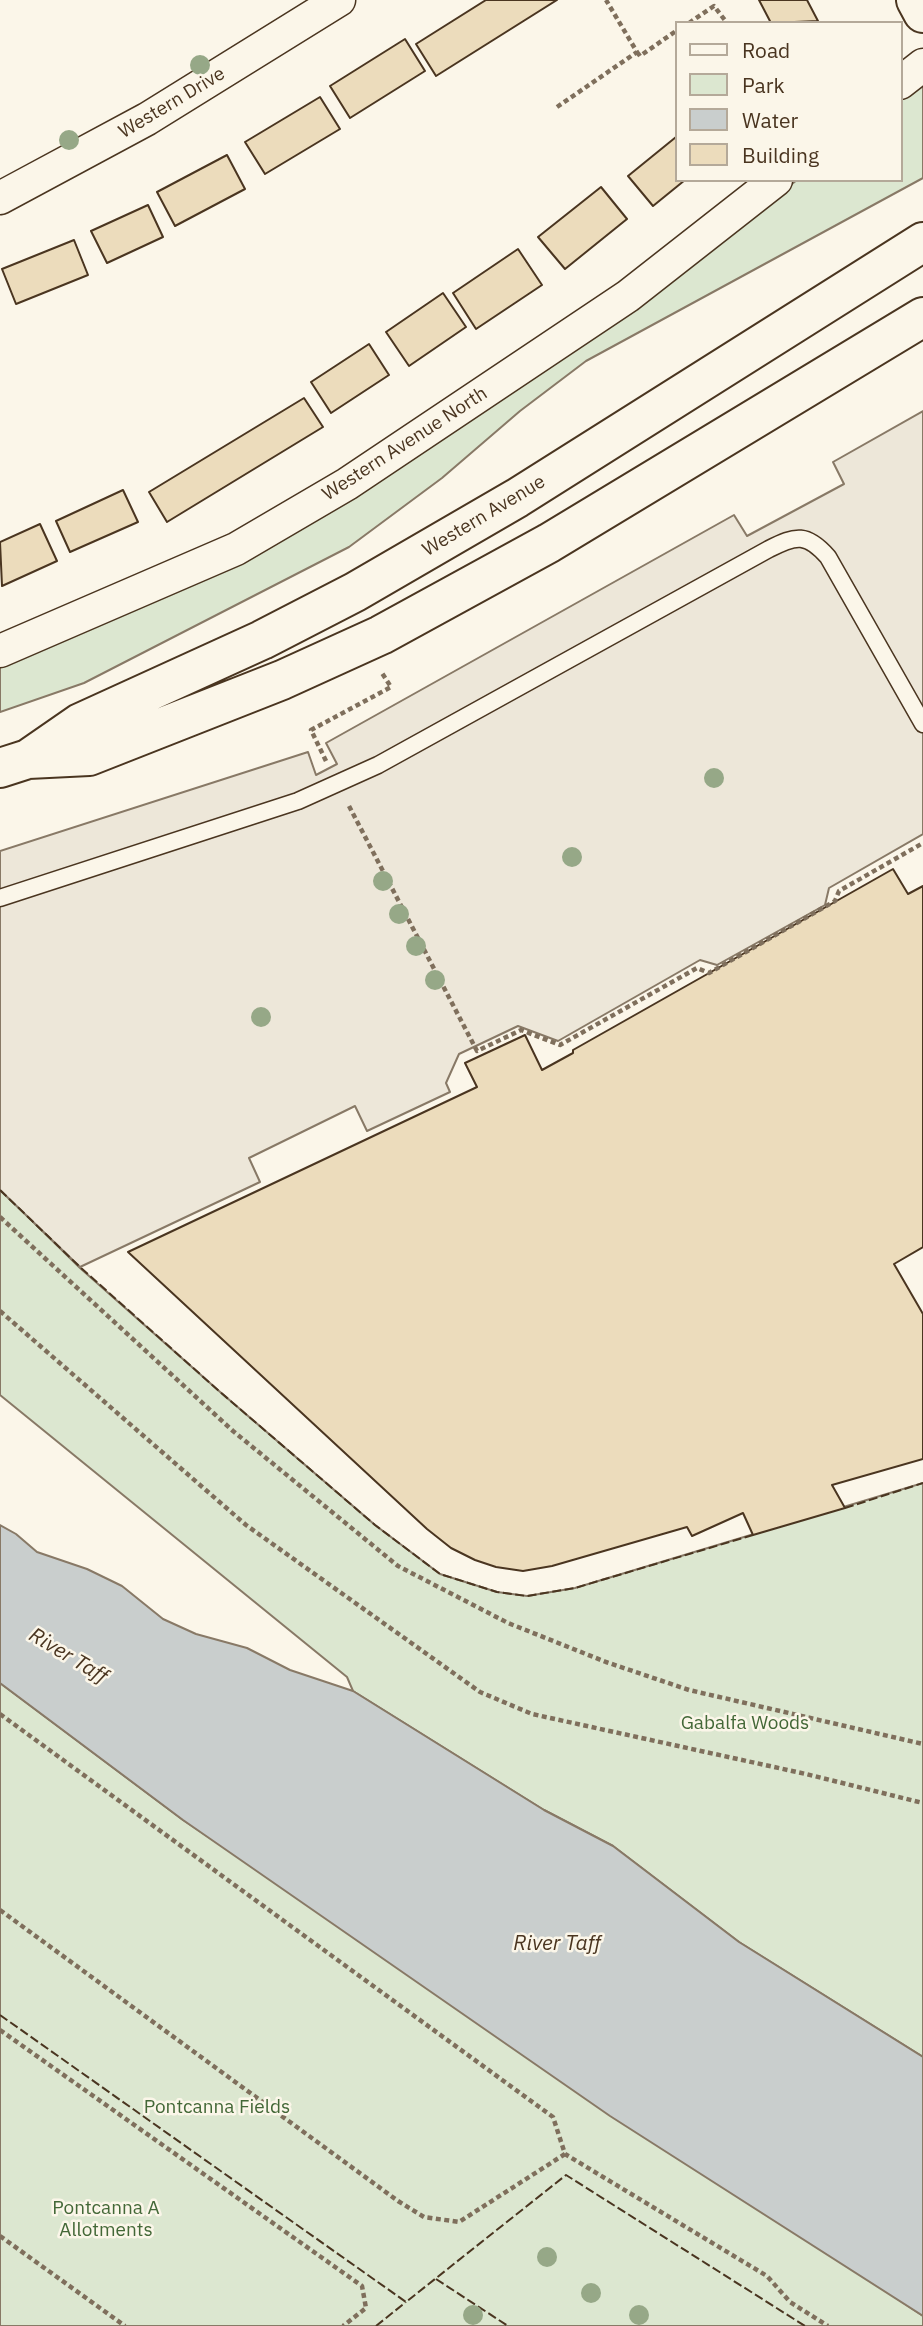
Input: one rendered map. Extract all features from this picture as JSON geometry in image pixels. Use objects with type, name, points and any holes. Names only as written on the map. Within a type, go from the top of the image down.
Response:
[{"type":"main road","points":[[916,0],[923,13]]},
{"type":"main road","name":"Western Avenue","points":[[14,763],[80,723],[262,640],[355,592],[517,498],[923,242]]},
{"type":"main road","name":"Western Avenue","points":[[14,763],[89,756],[282,680],[381,635],[549,543],[915,327]]},
{"type":"street","name":"Western Drive","points":[[0,198],[147,120],[339,0]]},
{"type":"street","points":[[902,81],[923,65]]},
{"type":"street","name":"Western Avenue North","points":[[0,651],[236,549],[347,484],[628,296],[773,182]]},
{"type":"lane","points":[[0,898],[298,801],[337,785],[378,765],[758,555],[796,537],[808,540],[828,557],[923,724]]},
{"type":"path","points":[[606,0],[640,56],[674,32]]},
{"type":"path","points":[[692,21],[714,6],[725,21]]},
{"type":"path","points":[[557,107],[637,52]]},
{"type":"path","points":[[330,768],[311,730],[391,687],[381,671],[381,635]]},
{"type":"path","points":[[347,803],[477,1051],[521,1030],[560,1045],[697,968],[709,973],[835,901],[839,891],[923,844]]},
{"type":"path","points":[[0,1216],[233,1431],[398,1566],[508,1622],[606,1662],[689,1690],[923,1744]]},
{"type":"path","points":[[0,1311],[246,1525],[480,1692],[532,1714],[807,1774],[923,1804]]},
{"type":"path","points":[[0,1714],[552,2117],[565,2154],[767,2276],[790,2302],[828,2326]]},
{"type":"path","points":[[0,1910],[398,2201],[424,2217],[458,2222],[565,2154]]},
{"type":"path","points":[[0,2030],[362,2286],[366,2308],[343,2326]]},
{"type":"path","points":[[0,2236],[125,2326]]},
{"type":"green space","points":[[923,81],[923,178],[586,361],[520,411],[442,478],[349,547],[84,683],[0,712],[0,659],[137,597],[718,242],[794,182],[902,182],[902,97]]},
{"type":"green space","name":"Gabalfa Woods","points":[[0,1189],[80,1268],[219,1391],[375,1525],[440,1574],[497,1592],[527,1596],[575,1588],[923,1483],[923,2057],[739,1942],[613,1846],[544,1810],[353,1691],[347,1677],[0,1395]]},
{"type":"green space","name":"Pontcanna Fields","points":[[0,1683],[183,1820],[923,2316],[923,2326],[0,2326]]},
{"type":"shaded area","points":[[923,411],[923,834],[829,888],[825,905],[717,965],[700,960],[558,1041],[518,1026],[459,1054],[446,1083],[450,1092],[367,1131],[355,1106],[249,1158],[260,1182],[80,1267],[0,1190],[0,851],[308,752],[316,775],[337,764],[326,743],[734,515],[747,536],[844,484],[833,462]]},
{"type":"water","name":"River Taff","points":[[0,1525],[16,1534],[37,1552],[87,1569],[122,1586],[163,1619],[196,1634],[247,1648],[290,1670],[353,1691],[544,1810],[613,1846],[739,1942],[923,2057],[923,2316],[610,2116],[183,1820],[0,1683]]},
{"type":"building","points":[[486,0],[557,0],[436,76],[416,44]]},
{"type":"building","points":[[759,0],[807,0],[818,21],[770,21]]},
{"type":"building","points":[[405,39],[425,71],[350,118],[330,86]]},
{"type":"building","points":[[320,97],[340,129],[265,174],[245,142]]},
{"type":"building","points":[[674,139],[674,182],[683,182],[653,206],[628,176]]},
{"type":"building","points":[[227,155],[245,189],[175,226],[157,192]]},
{"type":"building","points":[[601,187],[627,219],[565,269],[538,237]]},
{"type":"building","points":[[148,205],[163,237],[107,263],[91,231]]},
{"type":"building","points":[[74,240],[88,275],[16,304],[2,269]]},
{"type":"building","points":[[518,249],[542,285],[476,329],[453,293]]},
{"type":"building","points":[[443,293],[466,327],[409,366],[386,332]]},
{"type":"building","points":[[369,344],[389,375],[331,413],[311,382]]},
{"type":"building","points":[[304,398],[323,427],[167,522],[149,492]]},
{"type":"building","points":[[123,490],[138,522],[70,552],[56,521]]},
{"type":"building","points":[[40,524],[57,561],[2,586],[0,542]]},
{"type":"building","points":[[893,869],[908,894],[923,886],[923,1247],[894,1264],[923,1314],[923,1459],[832,1485],[845,1508],[753,1535],[743,1513],[692,1536],[687,1527],[552,1566],[523,1571],[496,1567],[475,1560],[451,1548],[427,1529],[128,1252],[477,1087],[465,1063],[525,1035],[542,1070]]},
{"type":"fence","points":[[0,1190],[80,1267],[219,1391],[375,1525],[440,1574],[497,1592],[527,1596],[575,1588],[753,1535]]},
{"type":"fence","points":[[845,1508],[923,1483]]},
{"type":"fence","points":[[0,2015],[406,2302],[566,2175],[805,2326]]},
{"type":"fence","points":[[436,2279],[508,2326]]},
{"type":"fence","points":[[376,2326],[406,2302]]},
{"type":"park label","name":"Pontcanna A Allotments","points":[[106,2220]]}]
